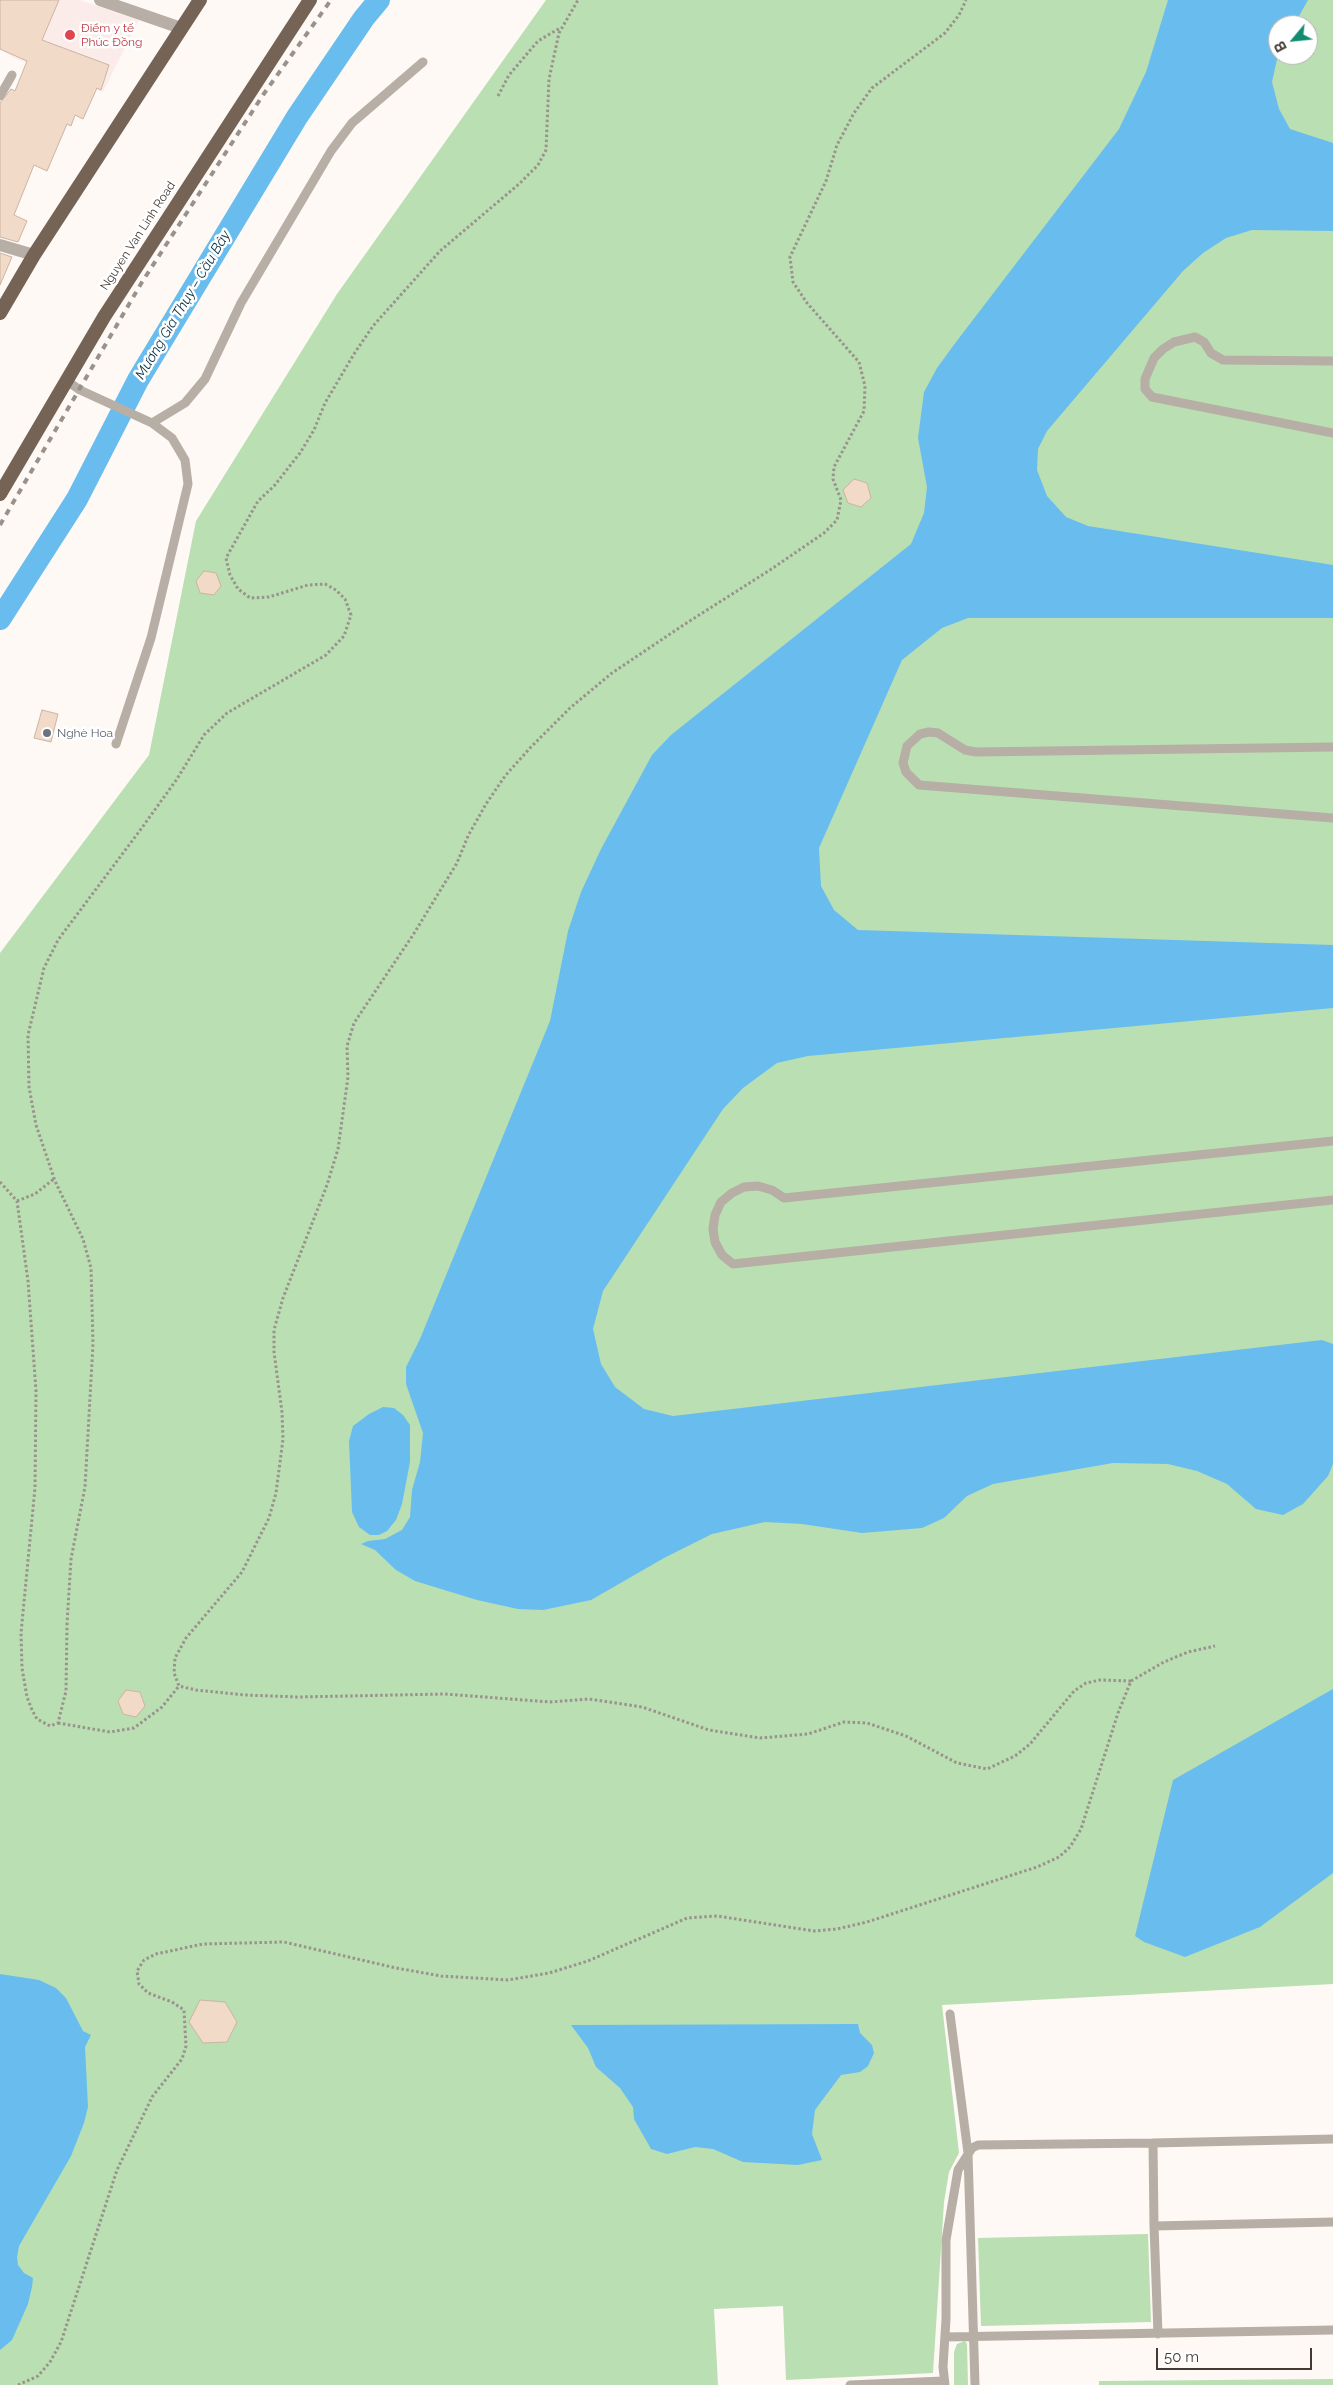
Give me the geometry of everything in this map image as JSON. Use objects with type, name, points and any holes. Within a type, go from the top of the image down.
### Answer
[{"type":"highway","points":[[0,313],[34,255],[200,0]]},
{"type":"highway","name":"Nguyen Van Linh Road","points":[[0,494],[110,309],[310,0]]},
{"type":"street","points":[[100,0],[180,28]]},
{"type":"street","points":[[0,245],[34,255]]},
{"type":"lane","points":[[152,424],[185,403],[205,379],[241,303],[346,130],[378,98],[423,62]]},
{"type":"lane","points":[[0,96],[12,75]]},
{"type":"lane","points":[[1333,361],[1223,360],[1211,353],[1204,342],[1195,337],[1174,342],[1163,348],[1154,358],[1145,379],[1145,389],[1152,397],[1333,433]]},
{"type":"lane","points":[[67,381],[152,424],[172,438],[185,460],[188,484],[151,638],[116,744]]},
{"type":"lane","points":[[1333,747],[976,752],[960,747],[947,736],[929,732],[920,734],[907,746],[903,763],[906,772],[919,785],[1333,818]]},
{"type":"lane","points":[[1333,1141],[784,1198],[772,1190],[758,1186],[744,1187],[732,1193],[721,1202],[715,1215],[713,1229],[715,1242],[722,1255],[733,1264],[1333,1200]]},
{"type":"lane","points":[[950,2014],[968,2153],[975,2385]]},
{"type":"lane","points":[[850,2385],[944,2383],[946,2240],[950,2210],[958,2170],[968,2153],[978,2145],[1333,2139]]},
{"type":"lane","points":[[1153,2143],[1158,2334]]},
{"type":"lane","points":[[1154,2226],[1333,2222]]},
{"type":"lane","points":[[945,2337],[1333,2330]]},
{"type":"path","points":[[58,1723],[62,1715],[66,1691],[67,1624],[71,1559],[85,1487],[93,1344],[91,1268],[83,1239],[55,1178],[36,1125],[29,1087],[28,1035],[44,968],[58,940],[141,829],[204,735],[227,713],[326,655],[344,636],[351,615],[345,599],[336,590],[325,584],[308,585],[269,596],[250,598],[238,589],[230,575],[226,558],[258,501],[274,486],[300,453],[314,430],[325,403],[373,326],[440,251],[519,184],[538,165],[546,150],[549,79],[561,27],[578,0]]},
{"type":"path","points":[[179,1686],[174,1673],[175,1658],[186,1638],[242,1572],[269,1518],[276,1493],[283,1439],[282,1412],[274,1352],[274,1330],[283,1298],[338,1149],[348,1077],[347,1046],[354,1023],[413,935],[457,863],[468,836],[486,804],[505,776],[530,748],[570,708],[612,673],[678,628],[770,570],[824,533],[836,520],[841,500],[833,479],[834,467],[864,411],[866,386],[859,362],[806,303],[793,282],[790,257],[826,181],[837,145],[854,112],[872,88],[945,32],[959,14],[966,0]]},
{"type":"path","points":[[498,96],[509,75],[538,40],[561,27]]},
{"type":"path","points":[[17,1201],[35,1194],[55,1178]]},
{"type":"path","points":[[0,1182],[17,1201],[28,1282],[38,1434],[32,1540],[21,1633],[22,1668],[27,1697],[38,1719],[50,1726],[58,1723],[110,1732],[134,1728],[162,1707],[179,1686]]},
{"type":"path","points":[[179,1686],[196,1690],[268,1696],[445,1694],[550,1702],[589,1698],[642,1707],[710,1730],[760,1738],[808,1734],[844,1722],[867,1723],[906,1736],[957,1764],[987,1769],[1015,1756],[1030,1744],[1074,1691],[1086,1683],[1100,1680],[1131,1681],[1164,1662],[1188,1652],[1215,1646]]},
{"type":"path","points":[[18,2385],[38,2376],[50,2362],[61,2342],[116,2170],[152,2097],[182,2059],[186,2046],[184,2010],[172,2002],[148,1993],[139,1984],[137,1971],[144,1960],[156,1954],[203,1944],[284,1942],[396,1968],[441,1976],[508,1980],[549,1974],[588,1961],[687,1918],[717,1916],[814,1931],[837,1929],[906,1911],[1037,1867],[1059,1857],[1070,1848],[1081,1829],[1118,1713],[1131,1681]]},
{"type":"shaded area","name":"Điểm y tế Phúc Đồng","points":[[21,0],[80,0],[139,20],[103,92],[14,58],[3,51]]},
{"type":"green space","points":[[546,0],[1333,0],[1333,1984],[942,2005],[959,2153],[949,2172],[944,2202],[933,2373],[786,2380],[783,2306],[714,2309],[718,2385],[0,2385],[0,953],[149,755],[196,521],[337,294]]},
{"type":"green space","points":[[1148,2234],[1151,2322],[981,2326],[978,2238]]},
{"type":"green space","points":[[965,2341],[967,2344],[968,2385],[954,2385],[954,2352],[957,2344]]},
{"type":"green space","points":[[1333,2379],[1333,2385],[1099,2385],[1099,2381]]},
{"type":"water","points":[[1168,0],[1308,0],[1300,15],[1268,15],[1268,65],[1276,65],[1272,82],[1279,109],[1290,129],[1333,143],[1333,231],[1252,230],[1226,238],[1203,253],[1183,271],[1047,431],[1038,449],[1037,470],[1047,496],[1066,517],[1088,526],[1333,565],[1333,618],[968,618],[942,628],[902,660],[819,848],[821,886],[834,910],[858,930],[1333,945],[1333,1008],[808,1056],[777,1063],[743,1088],[723,1109],[603,1291],[593,1329],[601,1364],[615,1387],[644,1409],[673,1416],[1322,1340],[1333,1344],[1333,1464],[1328,1476],[1303,1504],[1283,1515],[1256,1509],[1227,1484],[1197,1471],[1168,1464],[1113,1463],[993,1484],[967,1496],[944,1518],[922,1528],[862,1533],[802,1524],[765,1522],[712,1534],[664,1558],[591,1600],[543,1610],[518,1609],[477,1600],[415,1581],[396,1570],[375,1550],[361,1544],[368,1541],[385,1539],[402,1530],[410,1517],[412,1490],[420,1462],[423,1433],[406,1384],[406,1367],[420,1339],[550,1021],[568,931],[581,892],[601,849],[652,755],[671,735],[911,544],[924,513],[927,487],[918,438],[924,392],[937,368],[956,342],[1119,129],[1146,72]]},
{"type":"water","points":[[383,1407],[394,1408],[403,1415],[410,1425],[410,1462],[402,1504],[396,1520],[387,1531],[379,1535],[370,1535],[359,1527],[352,1512],[349,1441],[353,1426],[369,1414]]},
{"type":"water","points":[[1333,1689],[1333,1873],[1260,1927],[1185,1957],[1144,1942],[1135,1936],[1173,1780]]},
{"type":"water","points":[[0,1974],[39,1980],[56,1988],[66,1998],[83,2031],[91,2035],[85,2047],[88,2107],[84,2123],[71,2156],[19,2246],[18,2265],[24,2273],[33,2278],[32,2287],[28,2304],[12,2340],[0,2350]]},
{"type":"water","points":[[858,2024],[860,2033],[872,2045],[874,2053],[868,2066],[860,2072],[841,2075],[815,2110],[812,2134],[822,2160],[798,2165],[743,2162],[713,2149],[695,2147],[667,2154],[651,2149],[634,2119],[633,2107],[620,2088],[596,2067],[588,2048],[571,2025]]},
{"type":"building","points":[[0,0],[59,0],[42,40],[109,65],[101,90],[97,88],[83,119],[75,115],[71,126],[67,124],[47,171],[34,165],[14,215],[27,221],[18,242],[0,237],[0,103],[11,89],[15,91],[27,61],[0,49]]},
{"type":"building","points":[[0,253],[12,257],[0,285]]},
{"type":"building","points":[[854,479],[867,483],[871,498],[861,507],[848,503],[843,490]]},
{"type":"building","points":[[204,571],[216,573],[221,586],[214,595],[200,593],[196,581]]},
{"type":"building","points":[[42,710],[58,714],[51,742],[34,738]]},
{"type":"building","points":[[126,1690],[140,1692],[145,1706],[136,1717],[123,1714],[118,1701]]},
{"type":"building","points":[[200,2000],[225,2002],[237,2022],[227,2042],[203,2043],[189,2022]]},
{"type":"waterway","name":"Mương Gia Thụy – Cầu Bây","points":[[0,619],[77,499],[138,380],[297,117],[364,18],[379,0]]},
{"type":"railway","points":[[0,525],[142,282],[263,95],[331,0]]},
{"type":"place","name":"Điểm y tế Phúc Đồng","points":[[70,35]]},
{"type":"place","name":"Nghè Hoa","points":[[47,733]]}]
